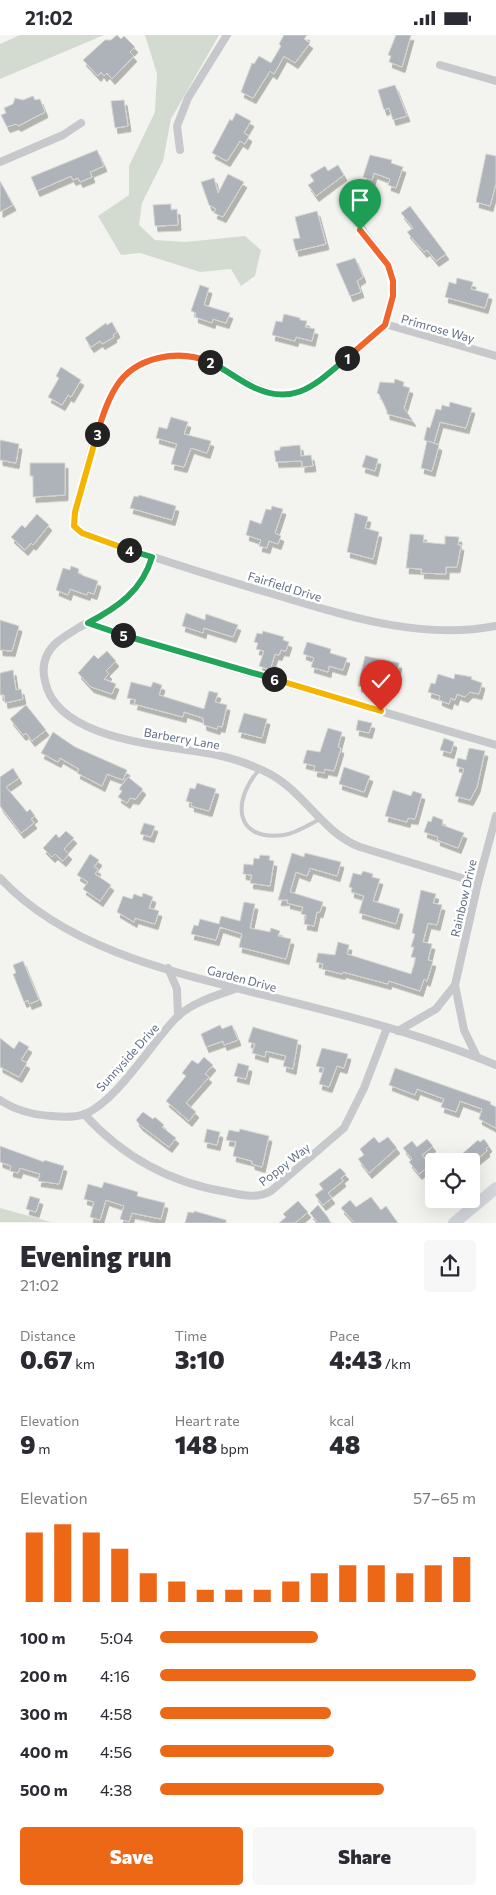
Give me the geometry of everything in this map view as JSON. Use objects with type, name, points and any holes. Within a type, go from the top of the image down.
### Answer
[{"type":"main road","points":[[454,1223],[496,1188]]},
{"type":"street","points":[[180,150],[177,127],[188,98],[227,35]]},
{"type":"street","points":[[440,65],[496,81]]},
{"type":"street","points":[[0,162],[64,135],[81,123]]},
{"type":"street","points":[[356,216],[364,235],[383,257],[391,273],[393,296],[385,325]]},
{"type":"street","name":"Primrose Way","points":[[75,529],[75,512],[109,401],[122,379],[136,367],[161,357],[192,357],[220,366],[260,390],[274,394],[297,394],[315,385],[385,325],[496,356]]},
{"type":"street","name":"Fairfield Drive","points":[[75,529],[152,557],[374,622],[444,631],[496,626]]},
{"type":"street","name":"Barberry Lane","points":[[152,557],[147,574],[130,595],[62,638],[47,656],[44,675],[46,688],[52,699],[63,711],[81,723],[115,736],[215,755],[260,769],[281,781],[297,794],[320,819],[343,839],[352,844],[478,883]]},
{"type":"street","points":[[88,623],[178,652],[496,745]]},
{"type":"street","name":"Rainbow Drive","points":[[477,1057],[464,1030],[455,985],[478,883],[496,816]]},
{"type":"street","name":"Garden Drive","points":[[0,878],[27,904],[75,935],[113,951],[235,989],[398,1031],[496,1065]]},
{"type":"street","points":[[168,968],[177,989],[178,1016]]},
{"type":"street","name":"Rainbow Drive","points":[[398,1031],[436,1009],[455,985]]},
{"type":"street","name":"Sunnyside Drive","points":[[84,1114],[120,1085],[178,1016],[200,1003],[235,989]]},
{"type":"street","name":"Poppy Way","points":[[84,1114],[112,1141],[158,1171],[212,1190],[248,1196],[265,1194],[344,1128],[364,1088],[387,1028]]},
{"type":"street","points":[[0,1100],[40,1115],[61,1117],[84,1114]]},
{"type":"lane","points":[[260,769],[244,789],[242,798],[241,815],[251,829],[269,835],[282,835],[295,832],[320,819]]},
{"type":"shaded area","points":[[20,35],[104,35],[0,79],[0,44]]},
{"type":"shaded area","points":[[145,35],[219,35],[171,119],[163,161],[142,203],[139,225],[155,240],[185,242],[245,236],[261,250],[255,276],[241,286],[231,269],[200,272],[140,253],[121,255],[98,216],[129,195],[129,166],[155,112],[157,74]]},
{"type":"shaded area","points":[[0,1208],[51,1222],[0,1222]]},
{"type":"building","points":[[117,35],[121,39],[124,36],[135,47],[130,52],[134,56],[112,79],[107,73],[104,76],[101,72],[98,76],[83,60],[105,40],[111,40]]},
{"type":"building","points":[[284,35],[307,35],[304,39],[310,43],[295,63],[284,56],[274,74],[270,71],[253,98],[241,92],[252,63],[254,64],[259,56],[271,63],[281,46],[279,44]]},
{"type":"building","points":[[396,35],[411,35],[402,67],[389,62],[391,56],[388,55]]},
{"type":"building","points":[[395,85],[407,116],[393,120],[389,108],[384,110],[378,90]]},
{"type":"building","points":[[33,96],[35,100],[40,99],[45,112],[18,126],[16,124],[7,127],[1,115],[6,113],[4,108],[13,104],[15,98],[23,100]]},
{"type":"building","points":[[124,100],[128,126],[115,128],[111,101]]},
{"type":"building","points":[[236,113],[251,121],[244,133],[249,136],[245,144],[240,141],[227,161],[212,153],[230,119],[232,121]]},
{"type":"building","points":[[97,150],[104,166],[90,172],[92,177],[80,182],[78,178],[73,180],[71,176],[37,191],[31,177]]},
{"type":"building","points":[[486,154],[496,156],[496,183],[490,206],[476,202]]},
{"type":"building","points":[[370,155],[392,160],[391,163],[403,167],[396,188],[388,185],[390,179],[374,173],[372,180],[363,177]]},
{"type":"building","points":[[338,165],[344,175],[316,196],[308,185],[314,181],[310,175],[325,166],[328,171]]},
{"type":"building","points":[[228,174],[244,182],[223,217],[214,213],[216,209],[209,205],[201,182],[214,178],[218,193]]},
{"type":"building","points":[[0,181],[13,205],[0,212]]},
{"type":"building","points":[[171,204],[171,210],[177,209],[178,225],[155,226],[153,205]]},
{"type":"building","points":[[410,206],[446,254],[436,261],[427,250],[424,252],[407,232],[413,228],[401,213]]},
{"type":"building","points":[[317,211],[326,244],[296,251],[293,239],[300,238],[295,217]]},
{"type":"building","points":[[355,258],[363,277],[357,281],[361,292],[350,296],[336,264]]},
{"type":"building","points":[[457,278],[473,282],[471,289],[489,294],[485,308],[445,297],[449,282],[456,284]]},
{"type":"building","points":[[200,285],[209,288],[204,305],[230,313],[226,323],[213,319],[212,323],[195,317],[196,313],[191,311]]},
{"type":"building","points":[[284,314],[307,321],[305,327],[315,329],[312,341],[296,337],[295,341],[272,335],[276,321],[282,322]]},
{"type":"building","points":[[112,322],[117,332],[113,335],[114,337],[102,344],[100,341],[91,347],[85,338],[106,323],[107,325]]},
{"type":"building","points":[[61,367],[81,380],[71,397],[68,395],[62,405],[48,397],[59,378],[56,376]]},
{"type":"building","points":[[395,379],[404,382],[403,386],[410,388],[404,408],[413,421],[387,414],[377,393],[380,382],[394,383]]},
{"type":"building","points":[[450,402],[472,408],[466,428],[440,422],[434,443],[428,441],[439,445],[432,471],[421,468],[427,441],[424,440],[427,427],[430,428],[436,409],[441,410],[442,405],[449,407]]},
{"type":"building","points":[[171,417],[188,422],[184,434],[211,441],[207,453],[191,448],[184,467],[171,464],[177,444],[156,438],[159,427],[167,429]]},
{"type":"building","points":[[0,440],[19,444],[16,463],[0,460]]},
{"type":"building","points":[[300,445],[301,456],[311,455],[313,466],[302,467],[302,461],[276,462],[274,451],[280,450],[280,447]]},
{"type":"building","points":[[366,455],[378,459],[375,471],[362,467]]},
{"type":"building","points":[[30,463],[65,463],[65,495],[33,497],[33,476],[30,476]]},
{"type":"building","points":[[139,495],[176,506],[172,520],[130,508],[134,496],[138,497]]},
{"type":"building","points":[[272,506],[283,509],[275,533],[281,536],[278,544],[269,541],[267,548],[259,546],[261,540],[246,535],[250,520],[261,524],[266,509],[271,510]]},
{"type":"building","points":[[355,513],[368,517],[365,528],[379,532],[373,559],[347,552]]},
{"type":"building","points":[[37,514],[49,525],[33,545],[31,543],[25,550],[11,537],[22,525],[25,528]]},
{"type":"building","points":[[410,534],[424,535],[423,542],[442,544],[445,544],[445,536],[459,537],[458,545],[461,545],[457,567],[446,567],[446,574],[421,573],[422,569],[406,568]]},
{"type":"building","points":[[71,566],[79,569],[78,573],[98,581],[94,594],[88,592],[87,595],[70,589],[68,595],[56,590],[63,568],[70,570]]},
{"type":"building","points":[[186,613],[205,620],[206,614],[238,625],[233,637],[204,628],[203,633],[182,626]]},
{"type":"building","points":[[0,620],[19,626],[12,651],[0,650]]},
{"type":"building","points":[[263,631],[284,637],[283,640],[289,642],[286,651],[281,650],[279,655],[275,654],[270,670],[259,666],[264,651],[256,649],[258,643],[254,642],[257,633],[262,634]]},
{"type":"building","points":[[307,642],[331,649],[330,653],[347,658],[343,670],[329,666],[328,672],[311,667],[314,658],[303,654]]},
{"type":"building","points":[[107,651],[116,661],[106,671],[109,674],[104,679],[116,684],[112,694],[91,687],[78,673],[94,655],[98,659]]},
{"type":"building","points":[[365,656],[399,663],[397,672],[392,671],[392,675],[372,674],[369,688],[358,686]]},
{"type":"building","points":[[13,670],[16,690],[21,689],[23,699],[5,703],[4,695],[0,695],[0,673]]},
{"type":"building","points":[[438,674],[454,679],[455,674],[472,677],[471,679],[482,683],[479,694],[470,692],[465,697],[457,694],[455,700],[451,698],[449,704],[439,700],[440,696],[428,692],[431,683],[435,684]]},
{"type":"building","points":[[131,682],[151,687],[153,682],[162,685],[159,695],[204,709],[209,691],[218,693],[215,702],[227,705],[222,727],[218,726],[217,729],[204,725],[203,718],[184,712],[183,717],[134,704],[136,700],[127,698]]},
{"type":"building","points":[[26,705],[46,730],[32,741],[26,733],[23,735],[10,719]]},
{"type":"building","points":[[244,713],[267,719],[262,738],[238,732]]},
{"type":"building","points":[[358,720],[372,723],[369,733],[356,730]]},
{"type":"building","points":[[328,728],[342,732],[338,747],[341,748],[334,771],[325,769],[324,773],[314,771],[315,766],[303,763],[307,750],[320,752]]},
{"type":"building","points":[[53,732],[75,747],[127,770],[123,780],[107,774],[102,786],[77,773],[79,769],[60,758],[58,762],[41,753]]},
{"type":"building","points":[[444,738],[454,742],[451,753],[440,750]]},
{"type":"building","points":[[469,748],[485,751],[477,787],[470,800],[455,796],[464,769],[456,766],[458,758],[466,760]]},
{"type":"building","points":[[344,767],[370,776],[364,792],[339,784]]},
{"type":"building","points":[[13,768],[19,778],[6,787],[27,812],[30,809],[35,816],[31,819],[34,823],[21,833],[0,806],[0,777]]},
{"type":"building","points":[[128,777],[143,789],[136,799],[130,798],[127,803],[118,797],[122,791],[119,789]]},
{"type":"building","points":[[197,783],[216,789],[209,811],[191,806],[192,803],[186,801],[190,788],[195,789]]},
{"type":"building","points":[[393,790],[411,796],[413,791],[422,794],[415,819],[408,818],[407,822],[385,816]]},
{"type":"building","points":[[433,816],[443,820],[442,825],[464,833],[458,848],[437,840],[438,837],[424,832],[428,821],[431,822]]},
{"type":"building","points":[[144,823],[155,826],[151,837],[140,834]]},
{"type":"building","points":[[66,831],[74,838],[64,849],[69,854],[63,861],[55,854],[52,857],[43,848],[56,834],[59,838]]},
{"type":"building","points":[[292,853],[304,857],[305,853],[341,862],[337,876],[310,868],[307,876],[296,872],[290,892],[323,902],[320,912],[317,912],[314,926],[304,924],[306,915],[301,914],[303,907],[287,903],[288,900],[278,900]]},
{"type":"building","points":[[90,854],[99,860],[94,867],[98,869],[95,874],[111,885],[100,901],[83,889],[88,882],[77,875]]},
{"type":"building","points":[[260,855],[270,856],[269,860],[274,861],[270,886],[250,883],[252,875],[243,874],[244,864],[253,865],[254,858],[259,859]]},
{"type":"building","points":[[363,871],[373,874],[372,877],[380,879],[373,901],[400,909],[396,924],[359,913],[364,896],[351,892],[352,888],[349,887],[353,873],[361,875]]},
{"type":"building","points":[[421,890],[436,894],[433,903],[442,905],[437,925],[428,923],[423,942],[432,944],[428,960],[433,961],[427,981],[424,979],[420,991],[389,981],[388,984],[343,972],[342,974],[322,969],[323,964],[316,962],[318,953],[335,955],[338,942],[349,945],[347,954],[411,974],[416,958],[411,957],[414,947],[411,947],[415,934],[412,933]]},
{"type":"building","points":[[143,893],[153,897],[149,908],[159,911],[155,924],[135,918],[134,922],[117,912],[123,896],[132,899],[134,894],[142,897]]},
{"type":"building","points":[[244,902],[255,904],[250,928],[270,932],[271,928],[280,931],[278,936],[291,939],[286,959],[239,947],[242,934],[220,927],[216,940],[191,934],[194,925],[198,926],[200,919],[219,924],[221,916],[240,921]]},
{"type":"building","points":[[23,961],[39,1000],[29,1004],[28,1000],[24,1002],[13,974],[16,973],[13,965]]},
{"type":"building","points":[[220,1025],[222,1029],[232,1025],[238,1040],[224,1045],[223,1041],[206,1047],[201,1034]]},
{"type":"building","points":[[253,1027],[298,1040],[293,1069],[283,1066],[286,1056],[266,1051],[265,1057],[252,1053],[255,1044],[248,1042]]},
{"type":"building","points":[[0,1038],[14,1049],[19,1041],[29,1047],[21,1060],[27,1063],[19,1077],[0,1067]]},
{"type":"building","points":[[322,1048],[348,1054],[344,1068],[337,1066],[329,1087],[319,1084],[324,1068],[316,1066]]},
{"type":"building","points":[[204,1057],[213,1065],[205,1074],[209,1077],[186,1103],[196,1112],[189,1121],[166,1101],[186,1076],[182,1073],[192,1060],[198,1064]]},
{"type":"building","points":[[238,1063],[249,1066],[246,1079],[234,1076]]},
{"type":"building","points":[[395,1068],[491,1102],[490,1104],[496,1107],[496,1128],[479,1119],[482,1109],[460,1101],[456,1112],[441,1107],[444,1099],[417,1089],[415,1095],[389,1085]]},
{"type":"building","points":[[143,1112],[153,1119],[155,1117],[164,1125],[162,1127],[176,1138],[169,1147],[136,1120]]},
{"type":"building","points":[[207,1129],[220,1132],[217,1145],[204,1142]]},
{"type":"building","points":[[240,1129],[269,1136],[262,1167],[252,1164],[252,1161],[233,1156],[236,1142],[226,1140],[229,1130],[239,1132]]},
{"type":"building","points":[[374,1137],[379,1143],[388,1137],[397,1148],[369,1173],[358,1159],[364,1155],[360,1149]]},
{"type":"building","points":[[427,1139],[433,1146],[422,1155],[425,1159],[425,1169],[419,1174],[409,1162],[412,1159],[403,1148],[412,1141],[417,1147]]},
{"type":"building","points":[[484,1139],[489,1146],[486,1149],[487,1151],[480,1157],[480,1153],[463,1153],[478,1140],[480,1142]]},
{"type":"building","points":[[0,1146],[44,1162],[44,1160],[64,1166],[59,1184],[38,1181],[40,1174],[20,1168],[18,1173],[10,1171],[11,1166],[0,1162]]},
{"type":"building","points":[[340,1168],[346,1174],[341,1178],[343,1181],[328,1193],[332,1198],[323,1205],[315,1195],[323,1189],[319,1184]]},
{"type":"building","points":[[104,1182],[138,1192],[137,1196],[165,1203],[161,1219],[132,1213],[129,1222],[120,1219],[124,1206],[106,1200],[100,1220],[90,1217],[94,1202],[84,1199],[88,1184],[102,1188]]},
{"type":"building","points":[[30,1196],[40,1199],[36,1212],[26,1209]]},
{"type":"building","points":[[371,1197],[381,1210],[386,1206],[398,1223],[355,1223],[341,1208],[350,1200],[356,1207]]},
{"type":"building","points":[[298,1201],[308,1212],[295,1223],[279,1223],[286,1217],[283,1214]]},
{"type":"building","points":[[318,1205],[331,1223],[318,1223],[310,1213]]},
{"type":"building","points":[[194,1211],[226,1220],[226,1223],[185,1223],[188,1212],[194,1213]]},
{"type":"route","points":[[360,230],[383,257],[391,273],[394,289],[385,325],[315,385],[297,394],[274,394],[260,390],[250,386],[220,366],[192,357],[161,357],[136,367],[122,379],[109,401],[75,512],[74,526],[77,531],[82,533],[152,557],[147,574],[130,595],[115,607],[88,623],[178,652],[381,711]]}]
